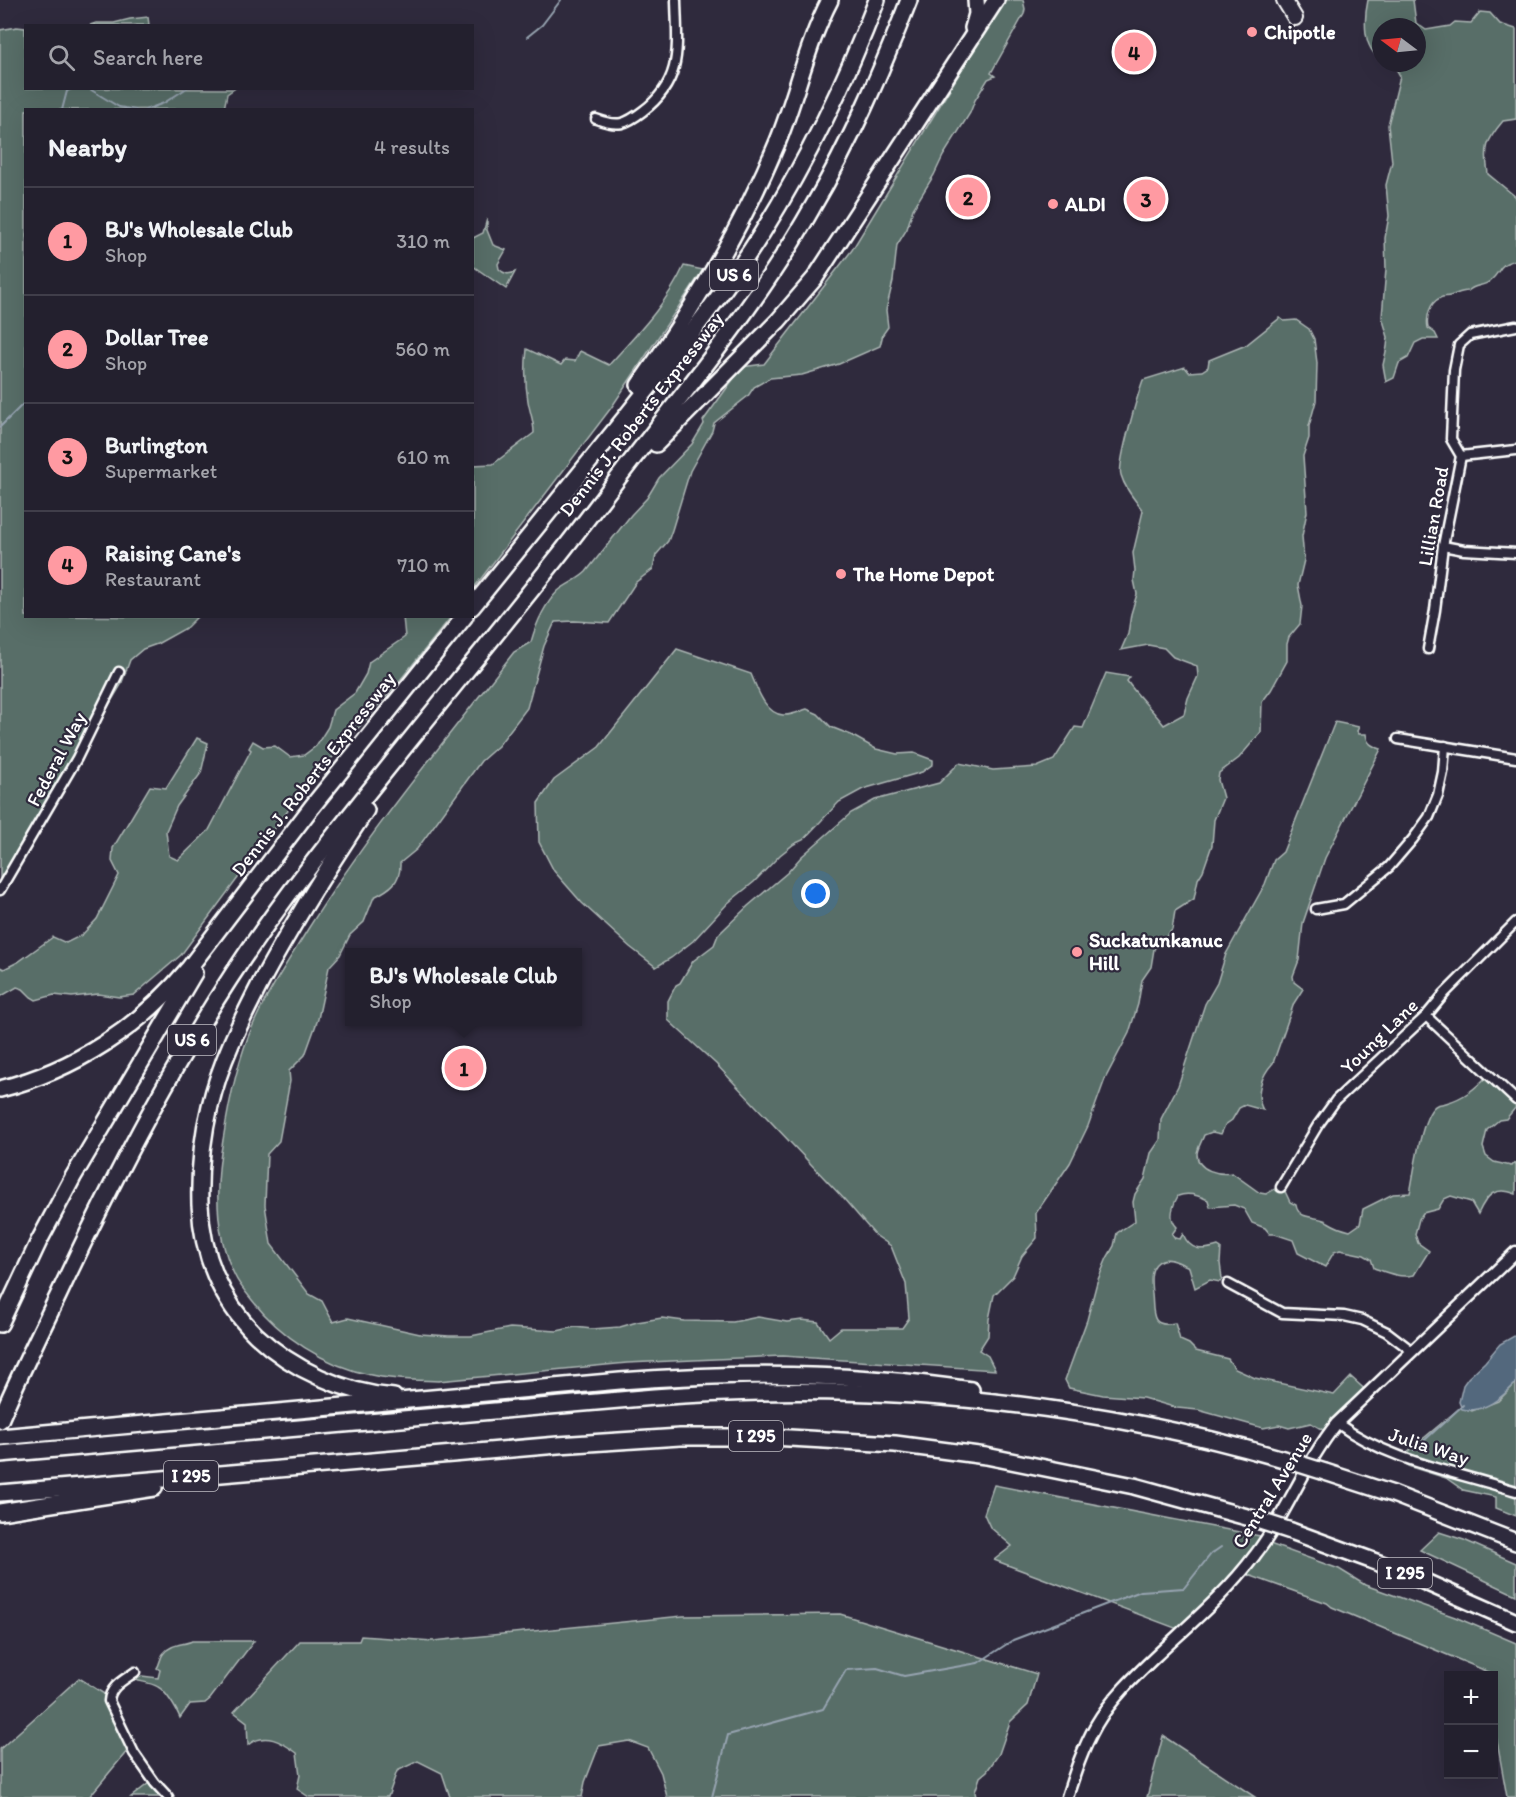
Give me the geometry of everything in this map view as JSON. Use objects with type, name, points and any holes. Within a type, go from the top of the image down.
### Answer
[{"type":"highway","points":[[544,517],[664,350],[722,257],[747,211],[779,138],[813,38],[819,13],[816,0]]},
{"type":"highway","points":[[813,38],[830,0]]},
{"type":"highway","points":[[961,52],[974,24],[976,0]]},
{"type":"highway","points":[[602,500],[803,293],[826,262],[996,0]]},
{"type":"highway","name":"Dennis J. Roberts Expressway","points":[[474,604],[697,327],[762,233],[794,180],[822,126],[877,1]]},
{"type":"highway","name":"Dennis J. Roberts Expressway","points":[[416,732],[602,500],[744,314],[796,236],[828,182],[856,126],[908,2]]},
{"type":"highway","name":"Dennis J. Roberts Expressway","points":[[217,930],[463,618]]},
{"type":"highway","points":[[416,732],[299,914],[254,995],[235,1036],[218,1080],[207,1121],[201,1167],[201,1212],[208,1256],[218,1283],[241,1318],[273,1349],[311,1372],[361,1392],[397,1397],[457,1396]]},
{"type":"highway","name":"US 6","points":[[0,1420],[112,1183],[194,1037],[273,916],[416,732]]},
{"type":"highway","points":[[0,1324],[65,1191],[187,986],[217,930]]},
{"type":"highway","name":"US 6","points":[[0,1089],[40,1077],[69,1064],[115,1037],[168,992],[217,930]]},
{"type":"highway","points":[[0,1437],[704,1376],[809,1375],[935,1384],[1058,1403],[1118,1420]]},
{"type":"highway","name":"I 295","points":[[7,1453],[633,1398],[747,1391],[872,1393],[964,1398],[1118,1420],[1213,1440],[1325,1472],[1422,1505],[1516,1542]]},
{"type":"highway","name":"I 295","points":[[0,1493],[649,1438],[731,1436],[813,1438],[926,1447],[1026,1463],[1163,1493],[1254,1519],[1389,1566],[1516,1622]]},
{"type":"highway","points":[[0,1512],[252,1471]]},
{"type":"main road","points":[[1284,0],[1295,18]]},
{"type":"street","points":[[596,119],[621,125],[658,99],[669,85],[676,60],[676,0]]},
{"type":"street","name":"Lillian Road","points":[[1428,649],[1436,607],[1443,546],[1461,456],[1451,439],[1454,370],[1459,345],[1470,335],[1516,326]]},
{"type":"street","points":[[1461,456],[1516,450]]},
{"type":"street","points":[[1443,546],[1464,550],[1516,553]]},
{"type":"street","name":"Federal Way","points":[[0,890],[77,758],[119,672]]},
{"type":"street","points":[[1398,739],[1516,759]]},
{"type":"street","points":[[1316,909],[1344,904],[1389,867],[1413,839],[1429,817],[1438,795],[1445,747]]},
{"type":"street","name":"Young Lane","points":[[1281,1187],[1318,1125],[1336,1100],[1426,1016],[1445,993],[1516,922]]},
{"type":"street","points":[[1426,1016],[1516,1100]]},
{"type":"street","name":"Central Avenue","points":[[1067,1797],[1082,1753],[1106,1710],[1136,1676],[1209,1605],[1251,1560],[1273,1529],[1315,1454],[1337,1423],[1516,1252]]},
{"type":"street","points":[[1228,1284],[1282,1313],[1344,1316],[1362,1320],[1387,1332],[1412,1351]]},
{"type":"street","name":"Julia Way","points":[[1337,1423],[1368,1444],[1453,1473],[1516,1491]]},
{"type":"street","points":[[135,1672],[114,1688],[110,1693],[109,1701],[134,1753],[155,1784],[168,1797]]},
{"type":"green space","points":[[999,0],[1023,0],[1024,14],[991,73],[995,76],[988,79],[975,100],[970,113],[913,209],[907,229],[897,245],[893,281],[886,310],[888,327],[883,334],[880,346],[839,364],[802,375],[770,378],[754,387],[748,396],[714,423],[690,471],[668,541],[656,555],[653,569],[636,582],[609,623],[555,622],[544,646],[527,708],[498,746],[481,761],[417,849],[400,863],[399,875],[393,884],[374,897],[364,922],[350,935],[340,955],[329,967],[318,1019],[305,1055],[289,1071],[290,1081],[279,1141],[267,1154],[265,1205],[271,1244],[309,1294],[322,1301],[333,1322],[348,1318],[420,1334],[449,1336],[471,1336],[510,1328],[557,1331],[575,1327],[592,1329],[620,1327],[662,1318],[733,1322],[758,1317],[787,1322],[802,1320],[818,1322],[829,1338],[841,1328],[902,1328],[909,1318],[906,1284],[891,1246],[875,1235],[844,1199],[716,1064],[668,1020],[668,1001],[693,961],[714,945],[718,935],[851,813],[875,800],[939,783],[959,763],[993,770],[1037,767],[1054,760],[1075,727],[1083,728],[1106,673],[1130,677],[1127,681],[1164,725],[1184,714],[1198,676],[1197,666],[1173,657],[1164,648],[1148,645],[1121,650],[1128,634],[1137,594],[1133,553],[1143,511],[1128,490],[1121,475],[1122,458],[1133,414],[1143,380],[1185,367],[1189,372],[1202,371],[1208,367],[1209,360],[1246,345],[1280,318],[1284,321],[1296,320],[1309,329],[1314,339],[1317,363],[1316,401],[1303,456],[1307,512],[1302,536],[1304,560],[1298,585],[1302,606],[1300,624],[1289,637],[1287,661],[1262,702],[1261,732],[1239,758],[1219,773],[1218,780],[1223,798],[1214,820],[1212,845],[1198,879],[1194,899],[1175,911],[1172,930],[1154,949],[1151,967],[1142,980],[1138,1004],[1129,1033],[1105,1079],[1088,1126],[1070,1163],[1036,1213],[1037,1238],[1022,1256],[1013,1276],[994,1295],[988,1336],[979,1350],[988,1356],[995,1370],[782,1356],[627,1363],[438,1381],[396,1379],[354,1371],[337,1365],[305,1348],[263,1313],[237,1279],[223,1243],[218,1209],[220,1157],[234,1081],[247,1039],[259,1012],[331,893],[407,788],[514,652],[531,642],[541,615],[553,596],[586,572],[647,498],[659,478],[692,444],[704,424],[703,421],[742,367],[764,364],[852,250],[981,38]]},
{"type":"green space","points":[[1368,0],[1413,0],[1415,18],[1372,18],[1372,50],[1367,41]]},
{"type":"green space","points":[[1480,12],[1490,13],[1500,24],[1516,29],[1516,119],[1503,121],[1497,128],[1488,145],[1486,158],[1488,174],[1516,197],[1516,260],[1502,266],[1487,283],[1436,300],[1429,311],[1427,324],[1438,339],[1423,339],[1415,343],[1408,358],[1399,363],[1394,378],[1386,382],[1383,365],[1388,337],[1382,317],[1386,269],[1385,238],[1389,216],[1386,185],[1392,162],[1388,125],[1400,76],[1398,72],[1426,72],[1426,30],[1450,26],[1455,22],[1471,23]]},
{"type":"green space","points":[[148,17],[149,24],[93,24],[114,23]]},
{"type":"green space","points":[[24,28],[24,90],[233,90],[227,94],[224,108],[24,108],[24,618],[196,618],[186,628],[143,649],[130,660],[121,685],[0,888],[0,30]]},
{"type":"green space","points":[[487,219],[487,230],[493,245],[506,250],[498,264],[499,269],[506,274],[515,272],[506,289],[474,267],[474,238],[483,233]]},
{"type":"green space","points":[[684,266],[703,270],[611,408],[474,588],[474,465],[493,464],[534,433],[526,388],[527,349],[561,365],[565,360],[575,361],[580,351],[609,365],[660,306]]},
{"type":"green space","points":[[403,618],[450,618],[397,684],[301,793],[181,955],[134,995],[119,997],[98,994],[72,997],[54,995],[36,1000],[17,987],[0,997],[0,967],[4,969],[18,962],[53,937],[66,943],[82,935],[97,919],[119,875],[112,861],[113,848],[150,786],[166,788],[197,738],[208,743],[201,773],[177,806],[166,831],[169,856],[178,860],[209,830],[251,750],[249,748],[253,741],[263,747],[275,746],[290,757],[304,755],[316,746],[328,727],[333,710],[355,693],[366,674],[369,662],[405,637]]},
{"type":"green space","points":[[677,649],[751,674],[762,699],[777,714],[789,715],[807,709],[818,714],[831,727],[876,749],[897,754],[914,753],[933,760],[933,764],[922,772],[863,789],[839,802],[803,840],[780,855],[754,882],[728,903],[693,941],[656,967],[630,947],[582,903],[554,871],[539,842],[538,803],[554,780],[599,747]]},
{"type":"green space","points":[[1335,722],[1359,727],[1357,731],[1359,734],[1366,734],[1370,744],[1381,749],[1325,858],[1303,923],[1299,960],[1293,976],[1294,982],[1303,989],[1294,1003],[1273,1063],[1260,1085],[1259,1098],[1263,1110],[1245,1105],[1239,1108],[1232,1120],[1225,1125],[1221,1134],[1212,1132],[1204,1135],[1197,1152],[1198,1160],[1210,1171],[1232,1173],[1260,1193],[1266,1194],[1282,1185],[1290,1202],[1296,1205],[1304,1216],[1324,1220],[1350,1231],[1360,1224],[1363,1209],[1393,1194],[1410,1193],[1422,1131],[1431,1110],[1437,1105],[1464,1095],[1488,1075],[1516,1101],[1516,1107],[1506,1119],[1499,1120],[1487,1130],[1483,1147],[1486,1156],[1494,1162],[1511,1166],[1516,1163],[1516,1194],[1502,1191],[1492,1194],[1478,1214],[1471,1202],[1451,1196],[1444,1199],[1438,1209],[1423,1213],[1415,1234],[1418,1243],[1429,1251],[1414,1275],[1403,1276],[1374,1268],[1371,1259],[1364,1255],[1340,1250],[1334,1252],[1325,1267],[1298,1253],[1293,1240],[1270,1234],[1265,1228],[1252,1223],[1244,1209],[1234,1205],[1210,1207],[1208,1200],[1200,1197],[1189,1194],[1178,1196],[1172,1216],[1177,1227],[1172,1234],[1175,1238],[1180,1239],[1183,1234],[1193,1247],[1207,1249],[1218,1246],[1221,1248],[1222,1279],[1220,1282],[1210,1280],[1195,1288],[1189,1267],[1169,1259],[1158,1262],[1152,1270],[1151,1280],[1154,1317],[1161,1323],[1175,1323],[1180,1340],[1189,1344],[1196,1351],[1228,1359],[1235,1369],[1255,1378],[1334,1395],[1351,1377],[1370,1394],[1328,1433],[1311,1423],[1289,1428],[1279,1425],[1263,1428],[1143,1398],[1103,1395],[1069,1388],[1065,1380],[1087,1320],[1097,1282],[1114,1246],[1117,1233],[1135,1221],[1133,1202],[1135,1194],[1145,1179],[1151,1153],[1160,1140],[1161,1119],[1178,1086],[1205,1004],[1217,983],[1226,954],[1265,884],[1274,860],[1283,852]]},
{"type":"green space","points":[[1516,1383],[1516,1516],[1496,1508],[1496,1497],[1463,1490],[1446,1478],[1408,1466],[1401,1457],[1461,1407],[1472,1411],[1498,1401]]},
{"type":"green space","points":[[994,1485],[1260,1536],[1266,1539],[1267,1543],[1339,1569],[1365,1585],[1455,1617],[1516,1643],[1516,1797],[1507,1797],[1498,1747],[1498,1671],[1486,1671],[1327,1603],[1243,1573],[1183,1631],[994,1560],[1012,1546],[990,1527],[984,1514]]},
{"type":"green space","points":[[1439,1532],[1464,1540],[1516,1563],[1516,1595],[1420,1550]]},
{"type":"green space","points":[[840,1614],[1037,1674],[1028,1705],[1010,1722],[999,1754],[980,1777],[975,1792],[976,1797],[667,1797],[661,1773],[648,1748],[629,1741],[599,1746],[585,1782],[582,1797],[450,1797],[442,1773],[418,1761],[397,1771],[388,1797],[309,1797],[297,1789],[300,1775],[297,1753],[267,1738],[248,1745],[247,1722],[234,1712],[300,1641],[359,1641],[361,1636],[433,1641],[683,1616]]},
{"type":"green space","points":[[192,1641],[254,1641],[210,1699],[205,1703],[190,1704],[180,1718],[161,1689],[153,1684],[135,1680],[142,1676],[158,1678],[160,1670],[157,1668],[166,1651]]},
{"type":"green space","points":[[79,1678],[109,1697],[128,1750],[89,1797],[0,1797],[0,1749]]},
{"type":"green space","points":[[1163,1736],[1255,1797],[1147,1797]]},
{"type":"green space","points":[[153,1780],[169,1797],[131,1797]]},
{"type":"water","points":[[1516,1335],[1516,1383],[1499,1399],[1485,1407],[1462,1409],[1459,1402],[1463,1385],[1468,1378],[1500,1344]]},
{"type":"waterway","points":[[527,37],[542,25],[561,0]]},
{"type":"waterway","points":[[63,108],[67,91],[69,90]]},
{"type":"waterway","points":[[91,90],[119,107],[125,108]]},
{"type":"waterway","points":[[150,108],[164,103],[184,90]]},
{"type":"waterway","points":[[0,427],[24,403]]},
{"type":"waterway","points":[[1414,1450],[1463,1405]]},
{"type":"waterway","points":[[712,1797],[728,1735],[823,1709],[846,1670],[877,1668],[904,1676],[978,1663],[1013,1640],[1141,1591],[1184,1588],[1211,1554],[1221,1547]]},
{"type":"place","name":"Chipotle","points":[[1252,32]]},
{"type":"place","name":"Raising Cane's","points":[[1134,52]]},
{"type":"place","name":"Dollar Tree","points":[[968,197]]},
{"type":"place","name":"Burlington","points":[[1146,199]]},
{"type":"place","name":"ALDI","points":[[1053,204]]},
{"type":"place","name":"The Home Depot","points":[[841,574]]},
{"type":"place","name":"Suckatunkanuc Hill","points":[[1077,952]]},
{"type":"place","name":"BJ's Wholesale Club","points":[[464,1068]]}]
